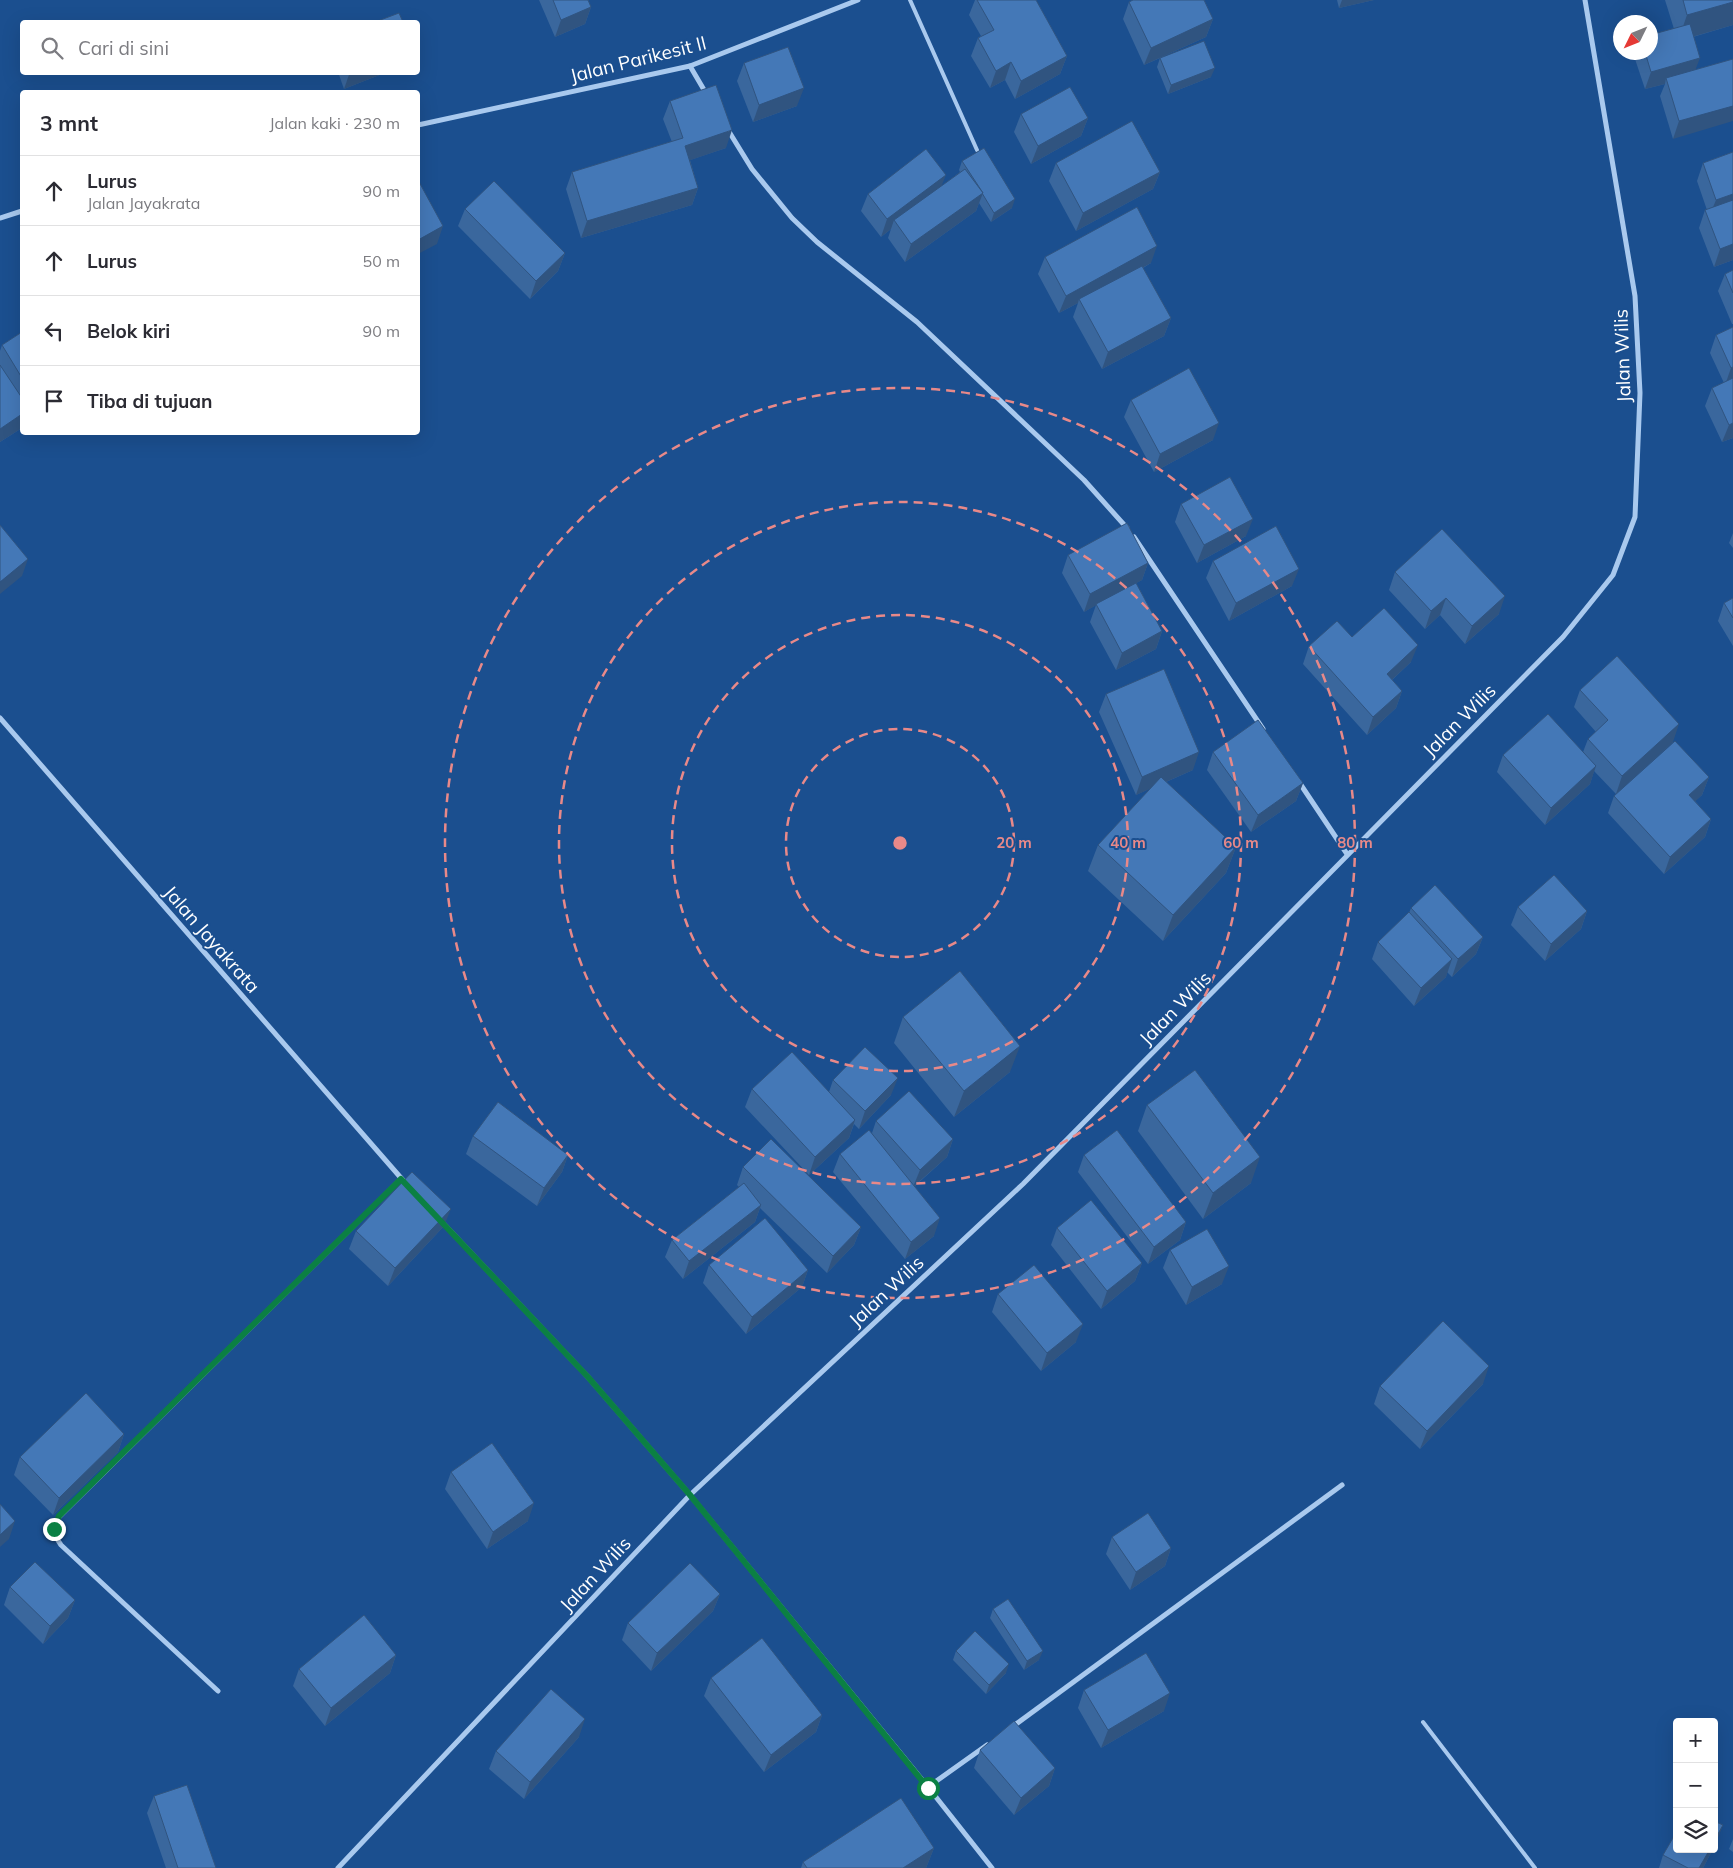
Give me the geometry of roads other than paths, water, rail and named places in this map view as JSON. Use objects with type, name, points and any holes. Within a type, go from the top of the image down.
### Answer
[{"type":"street","name":"Jalan Parikesit II","points":[[420,125],[690,66],[858,0]]},
{"type":"street","name":"Jalan Wilis","points":[[338,1868],[690,1495],[1023,1184],[1563,637],[1613,574],[1635,517],[1640,393],[1635,296],[1585,0]]},
{"type":"street","points":[[690,66],[711,100]]},
{"type":"street","points":[[726,126],[752,169],[792,218],[817,242],[917,322],[1084,480],[1133,537],[1270,738]]},
{"type":"street","points":[[0,218],[20,212]]},
{"type":"street","name":"Jalan Jayakrata","points":[[0,718],[415,1193]]},
{"type":"street","points":[[1297,779],[1347,854]]},
{"type":"street","points":[[218,1691],[62,1545],[56,1537],[55,1523],[59,1516],[401,1179]]},
{"type":"street","points":[[435,1214],[588,1377],[690,1495],[992,1868]]},
{"type":"street","points":[[1008,1729],[1342,1485]]},
{"type":"street","points":[[928,1788],[992,1741]]},
{"type":"lane","points":[[910,0],[977,150]]},
{"type":"lane","points":[[1423,1722],[1535,1868]]}]
